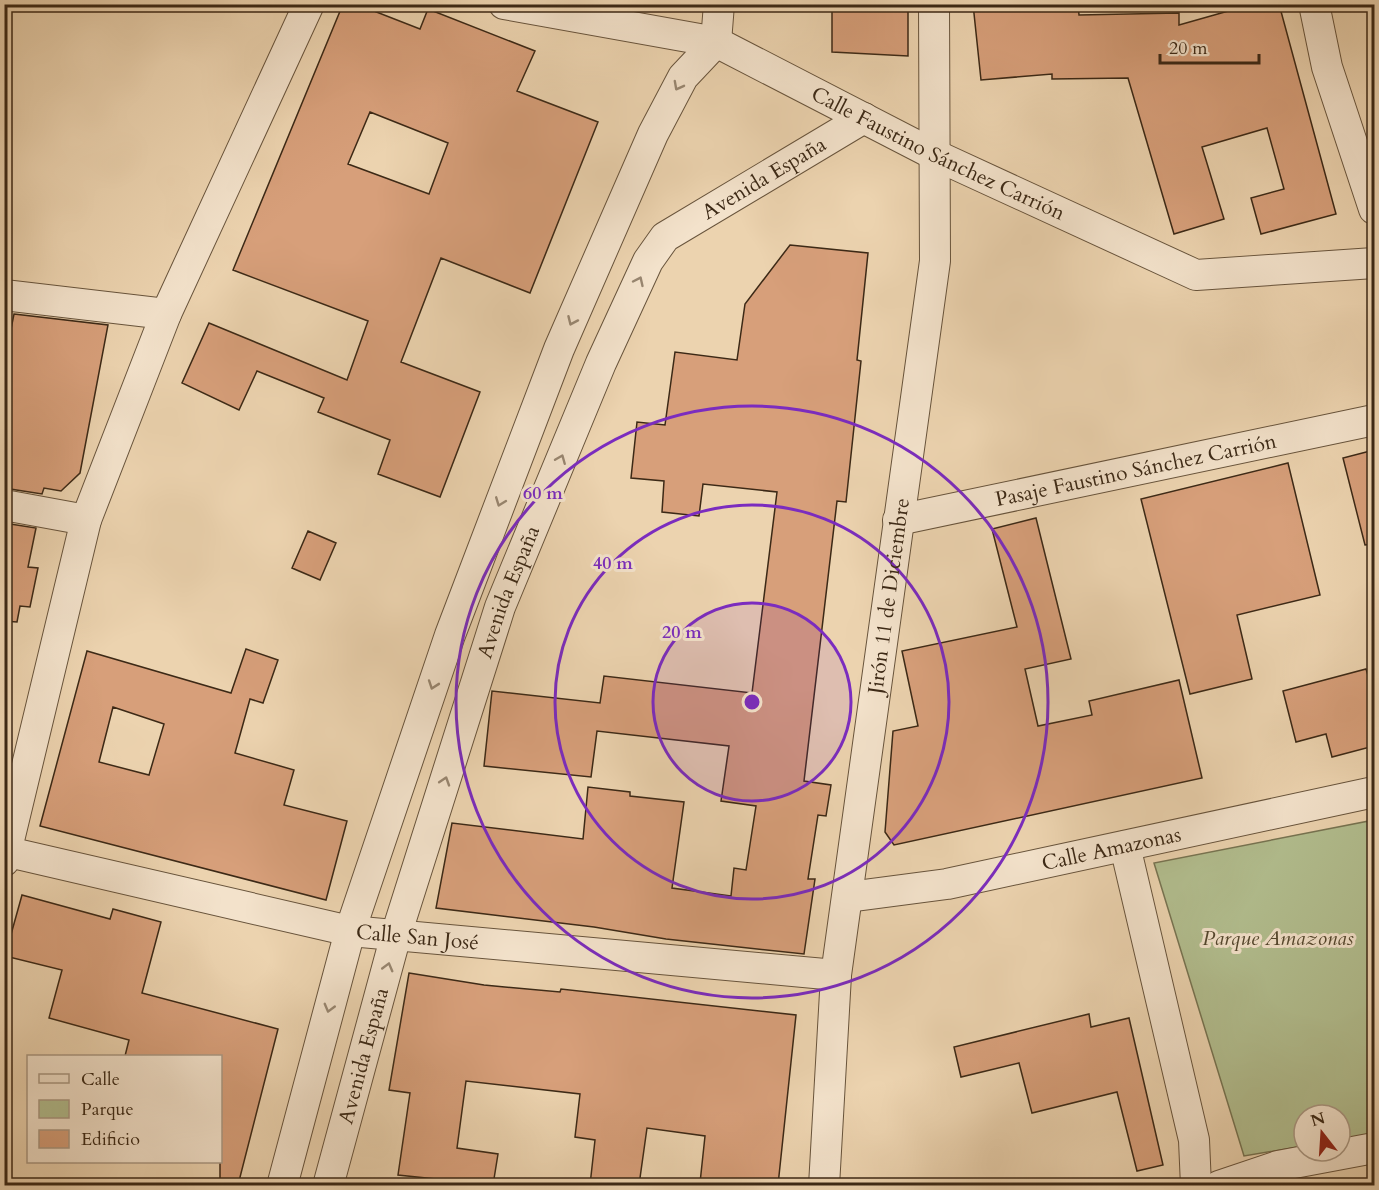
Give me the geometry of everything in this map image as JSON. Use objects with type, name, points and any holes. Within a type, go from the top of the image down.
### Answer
[{"type":"street","points":[[5,855],[86,520],[166,314],[309,4]]},
{"type":"street","name":"Calle Faustino Sánchez Carrión","points":[[504,4],[716,42],[935,155],[1196,275],[1374,263]]},
{"type":"street","points":[[716,42],[719,4]]},
{"type":"street","name":"Jirón 11 de Diciembre","points":[[824,1185],[836,975],[935,261],[934,4]]},
{"type":"street","points":[[1314,4],[1328,68],[1374,209]]},
{"type":"street","name":"Avenida España","points":[[282,1185],[350,931],[475,568],[559,349],[653,134],[683,77],[716,42]]},
{"type":"street","name":"Avenida España","points":[[328,1185],[396,935],[500,607],[601,363],[648,261],[665,237],[864,118]]},
{"type":"street","points":[[4,295],[166,314]]},
{"type":"street","name":"Pasaje Faustino Sánchez Carrión","points":[[898,520],[1374,420]]},
{"type":"street","points":[[4,505],[86,520]]},
{"type":"street","points":[[475,568],[511,580]]},
{"type":"street","name":"Calle Amazonas","points":[[848,897],[947,884],[1374,792]]},
{"type":"street","points":[[1125,846],[1194,1140],[1196,1185]]},
{"type":"street","name":"Calle San José","points":[[5,855],[350,931],[836,975]]},
{"type":"street","points":[[1219,1185],[1278,1166],[1374,1148]]},
{"type":"green space","name":"Parque Amazonas","points":[[1374,820],[1374,1134],[1352,1138],[1352,1103],[1292,1103],[1292,1148],[1244,1156],[1154,863]]},
{"type":"building","points":[[343,4],[356,4],[420,29],[428,9],[535,51],[517,91],[598,122],[530,293],[441,258],[401,362],[480,392],[440,497],[378,474],[390,440],[318,412],[324,398],[257,371],[239,410],[182,383],[209,323],[347,380],[368,321],[233,270]],"holes":[[[370,112],[448,143],[429,194],[348,164]]]},
{"type":"building","points":[[832,4],[908,4],[908,56],[832,52]]},
{"type":"building","points":[[973,4],[1078,4],[1079,15],[1179,13],[1179,25],[1253,4],[1279,4],[1336,214],[1261,234],[1251,198],[1284,189],[1267,128],[1202,147],[1224,219],[1174,234],[1128,78],[1052,79],[1052,74],[981,80]]},
{"type":"building","points":[[790,245],[868,253],[857,360],[861,361],[846,502],[837,501],[804,781],[831,785],[826,816],[818,815],[808,879],[815,879],[804,954],[666,939],[594,927],[436,908],[452,823],[583,839],[588,787],[630,792],[630,796],[684,802],[672,888],[731,896],[734,868],[746,870],[756,806],[721,801],[729,746],[597,731],[591,777],[484,766],[492,691],[600,703],[604,676],[752,693],[777,492],[703,484],[699,516],[662,512],[664,481],[631,478],[637,422],[665,425],[675,352],[737,360],[745,304]]},
{"type":"building","points":[[14,314],[108,325],[80,473],[61,491],[44,488],[42,494],[4,488],[4,437],[10,403],[4,402],[4,364]]},
{"type":"building","points":[[1374,450],[1374,544],[1365,545],[1343,458]]},
{"type":"building","points":[[1288,463],[1320,595],[1237,615],[1252,679],[1190,694],[1141,499]]},
{"type":"building","points":[[1036,518],[1071,659],[1025,669],[1038,726],[1092,715],[1089,701],[1179,680],[1202,778],[894,845],[885,832],[893,731],[918,726],[902,651],[1017,627],[992,529]]},
{"type":"building","points":[[4,523],[36,528],[28,567],[38,568],[30,607],[20,606],[17,622],[4,621]]},
{"type":"building","points":[[308,531],[336,543],[320,580],[292,568]]},
{"type":"building","points":[[246,649],[278,660],[263,703],[250,699],[235,753],[294,770],[284,805],[347,821],[326,900],[40,826],[87,651],[231,693]],"holes":[[[113,707],[164,724],[149,775],[99,762]]]},
{"type":"building","points":[[1366,669],[1370,682],[1374,681],[1374,746],[1332,757],[1326,734],[1296,742],[1283,691]]},
{"type":"building","points":[[22,895],[110,919],[113,909],[161,922],[142,993],[278,1029],[238,1185],[220,1185],[222,1055],[125,1055],[129,1040],[49,1018],[62,970],[5,956]]},
{"type":"building","points":[[409,973],[484,985],[560,992],[561,989],[796,1015],[778,1185],[700,1183],[705,1136],[647,1128],[639,1185],[590,1185],[595,1140],[575,1137],[580,1094],[466,1081],[457,1148],[498,1154],[493,1185],[398,1175],[410,1093],[389,1090]]},
{"type":"building","points":[[1089,1014],[1091,1027],[1129,1018],[1163,1165],[1137,1171],[1117,1092],[1032,1113],[1019,1063],[961,1077],[954,1047]]}]
